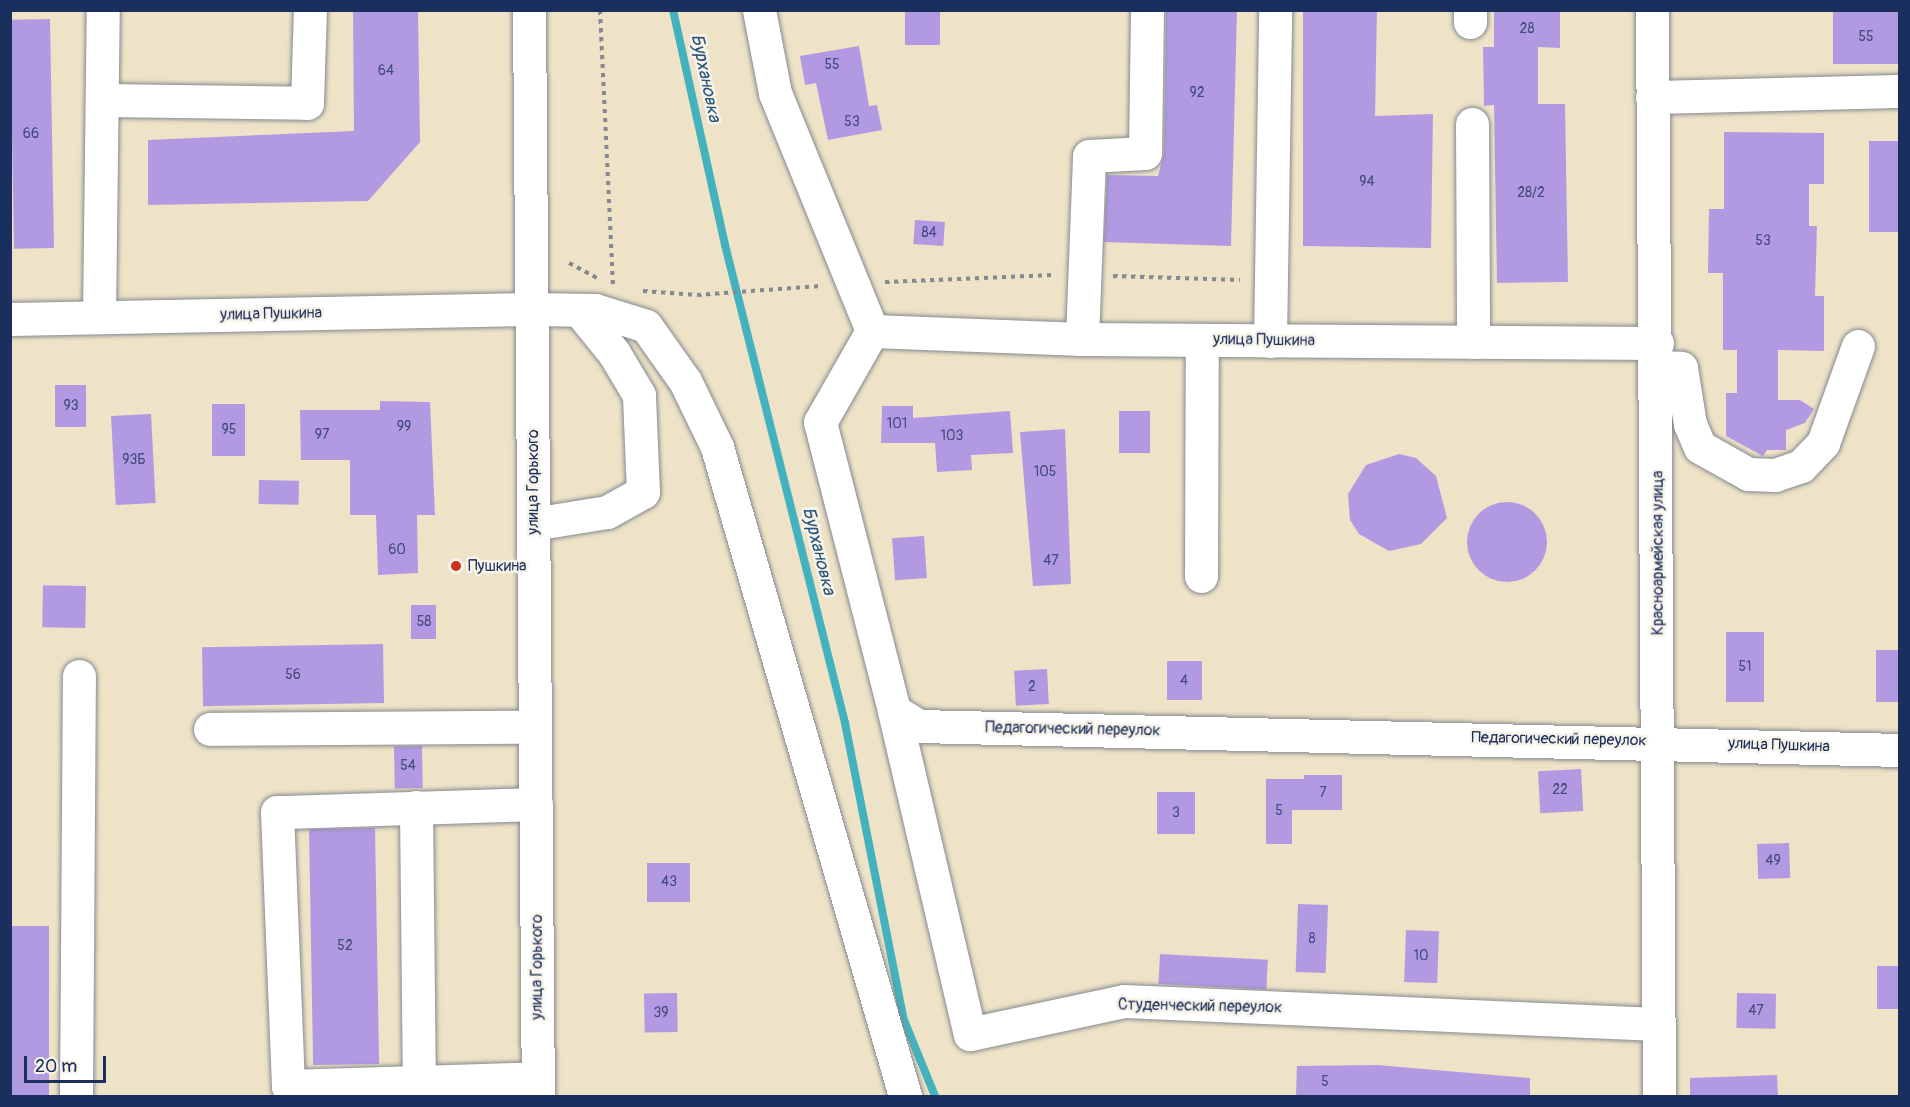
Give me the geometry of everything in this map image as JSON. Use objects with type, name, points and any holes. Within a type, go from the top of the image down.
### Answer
[{"type":"street","points":[[99,317],[103,10]]},
{"type":"street","points":[[103,100],[308,103],[310,10]]},
{"type":"street","name":"улица Горького","points":[[529,10],[538,1087]]},
{"type":"street","points":[[759,10],[775,93],[872,331],[820,422],[894,711]]},
{"type":"street","points":[[1082,339],[1089,156],[1145,153],[1147,10]]},
{"type":"street","points":[[1270,341],[1275,10]]},
{"type":"street","name":"Красноармейская улица","points":[[1652,10],[1657,355],[1659,1096]]},
{"type":"street","points":[[1652,97],[1899,91]]},
{"type":"street","points":[[1472,124],[1473,342]]},
{"type":"street","name":"улица Пушкина","points":[[10,319],[531,309],[579,310],[646,326],[685,381],[717,447],[905,1096]]},
{"type":"street","points":[[533,524],[608,512],[644,492],[639,395],[614,352],[579,310]]},
{"type":"street","name":"улица Пушкина","points":[[872,331],[1082,339],[1473,342],[1657,355],[1682,368],[1690,423],[1700,447],[1748,474],[1775,475],[1801,466],[1824,443],[1858,346]]},
{"type":"street","points":[[1201,576],[1202,339]]},
{"type":"street","points":[[76,1096],[79,676]]},
{"type":"street","name":"Педагогический переулок","points":[[894,711],[919,726],[1658,740]]},
{"type":"street","name":"Студенческий переулок","points":[[894,711],[970,1034],[1124,1001],[1658,1024]]},
{"type":"street","points":[[210,729],[535,727]]},
{"type":"street","name":"улица Пушкина","points":[[1658,740],[1899,750]]},
{"type":"street","points":[[536,804],[276,812],[288,1086],[419,1082],[538,1087]]},
{"type":"street","points":[[416,807],[419,1082]]},
{"type":"path","points":[[569,263],[615,288],[600,10]]},
{"type":"path","points":[[640,291],[718,294],[853,284],[1084,275],[1271,281]]},
{"type":"building","points":[[353,10],[418,10],[420,142],[368,201],[148,205],[148,140],[354,131]]},
{"type":"building","points":[[905,10],[940,10],[940,45],[905,45]]},
{"type":"building","points":[[1166,10],[1237,10],[1231,246],[1104,242],[1107,175],[1158,176],[1164,153]]},
{"type":"building","points":[[1303,10],[1377,10],[1375,116],[1433,114],[1431,248],[1303,246]]},
{"type":"building","points":[[1494,10],[1560,10],[1560,48],[1538,47],[1538,104],[1565,104],[1568,282],[1497,283],[1494,105],[1484,106],[1483,47],[1494,47]]},
{"type":"building","points":[[1833,10],[1899,10],[1899,64],[1833,64]]},
{"type":"building","points":[[50,19],[54,248],[14,249],[10,20]]},
{"type":"building","points":[[859,46],[869,106],[877,105],[882,130],[828,140],[816,83],[805,85],[800,56]]},
{"type":"building","points":[[1724,132],[1824,133],[1824,184],[1809,184],[1809,226],[1817,226],[1815,296],[1824,296],[1824,351],[1778,350],[1778,400],[1800,400],[1814,409],[1805,423],[1786,430],[1786,450],[1767,450],[1763,456],[1726,436],[1726,393],[1737,393],[1737,350],[1723,350],[1723,273],[1708,273],[1709,209],[1724,209]]},
{"type":"building","points":[[1869,141],[1899,141],[1899,232],[1869,232]]},
{"type":"building","points":[[915,220],[945,222],[943,246],[913,244]]},
{"type":"building","points":[[55,385],[86,385],[86,427],[55,427]]},
{"type":"building","points":[[380,401],[430,402],[435,515],[417,515],[418,573],[378,575],[376,515],[350,515],[350,460],[301,460],[300,410],[380,410]]},
{"type":"building","points":[[212,404],[245,404],[245,456],[212,456]]},
{"type":"building","points":[[882,406],[913,406],[913,418],[1010,411],[1013,453],[971,455],[972,470],[937,472],[935,443],[881,443]]},
{"type":"building","points":[[1119,411],[1150,411],[1150,453],[1119,453]]},
{"type":"building","points":[[151,414],[156,503],[116,505],[111,416]]},
{"type":"building","points":[[1065,429],[1071,584],[1033,586],[1020,432]]},
{"type":"building","points":[[1399,454],[1416,458],[1436,476],[1447,518],[1421,544],[1389,551],[1359,534],[1350,520],[1348,494],[1366,465]]},
{"type":"building","points":[[259,480],[299,481],[299,505],[259,504]]},
{"type":"building","points":[[1507,502],[1522,505],[1535,514],[1544,527],[1547,542],[1544,557],[1535,570],[1522,579],[1507,582],[1492,579],[1479,570],[1470,557],[1467,542],[1470,527],[1479,514],[1492,505]]},
{"type":"building","points":[[924,536],[927,578],[895,580],[892,538]]},
{"type":"building","points":[[43,585],[86,586],[85,628],[42,627]]},
{"type":"building","points":[[411,605],[436,605],[436,639],[411,639]]},
{"type":"building","points":[[1726,632],[1764,632],[1764,702],[1726,702]]},
{"type":"building","points":[[383,644],[384,703],[203,706],[202,647]]},
{"type":"building","points":[[1876,650],[1899,650],[1899,702],[1876,702]]},
{"type":"building","points":[[1167,661],[1202,661],[1202,700],[1167,700]]},
{"type":"building","points":[[1047,669],[1049,704],[1016,706],[1014,671]]},
{"type":"building","points":[[394,746],[422,746],[423,788],[395,788]]},
{"type":"building","points":[[1581,769],[1583,811],[1540,813],[1538,771]]},
{"type":"building","points":[[1304,775],[1342,775],[1342,810],[1292,810],[1292,844],[1266,844],[1266,779],[1304,779]]},
{"type":"building","points":[[1157,792],[1195,792],[1195,834],[1157,834]]},
{"type":"building","points":[[375,828],[379,1064],[313,1065],[309,829]]},
{"type":"building","points":[[1789,843],[1790,878],[1758,879],[1757,844]]},
{"type":"building","points":[[647,863],[690,863],[690,902],[647,902]]},
{"type":"building","points":[[1298,904],[1328,905],[1326,973],[1296,972]]},
{"type":"building","points":[[10,926],[49,926],[49,1096],[10,1096]]},
{"type":"building","points":[[1406,930],[1439,931],[1437,983],[1404,982]]},
{"type":"building","points":[[1160,954],[1268,960],[1266,990],[1158,984]]},
{"type":"building","points":[[1877,966],[1899,966],[1899,1009],[1877,1009]]},
{"type":"building","points":[[677,993],[678,1032],[645,1033],[644,994]]},
{"type":"building","points":[[1737,993],[1776,994],[1775,1029],[1736,1028]]},
{"type":"building","points":[[1377,1065],[1530,1078],[1530,1096],[1296,1096],[1297,1066]]},
{"type":"building","points":[[1777,1075],[1778,1096],[1690,1096],[1690,1078]]},
{"type":"waterway","name":"Бурхановка","points":[[673,10],[725,245],[845,723],[904,1020],[935,1096]]},
{"type":"place","name":"Пушкина","points":[[456,566]]}]
